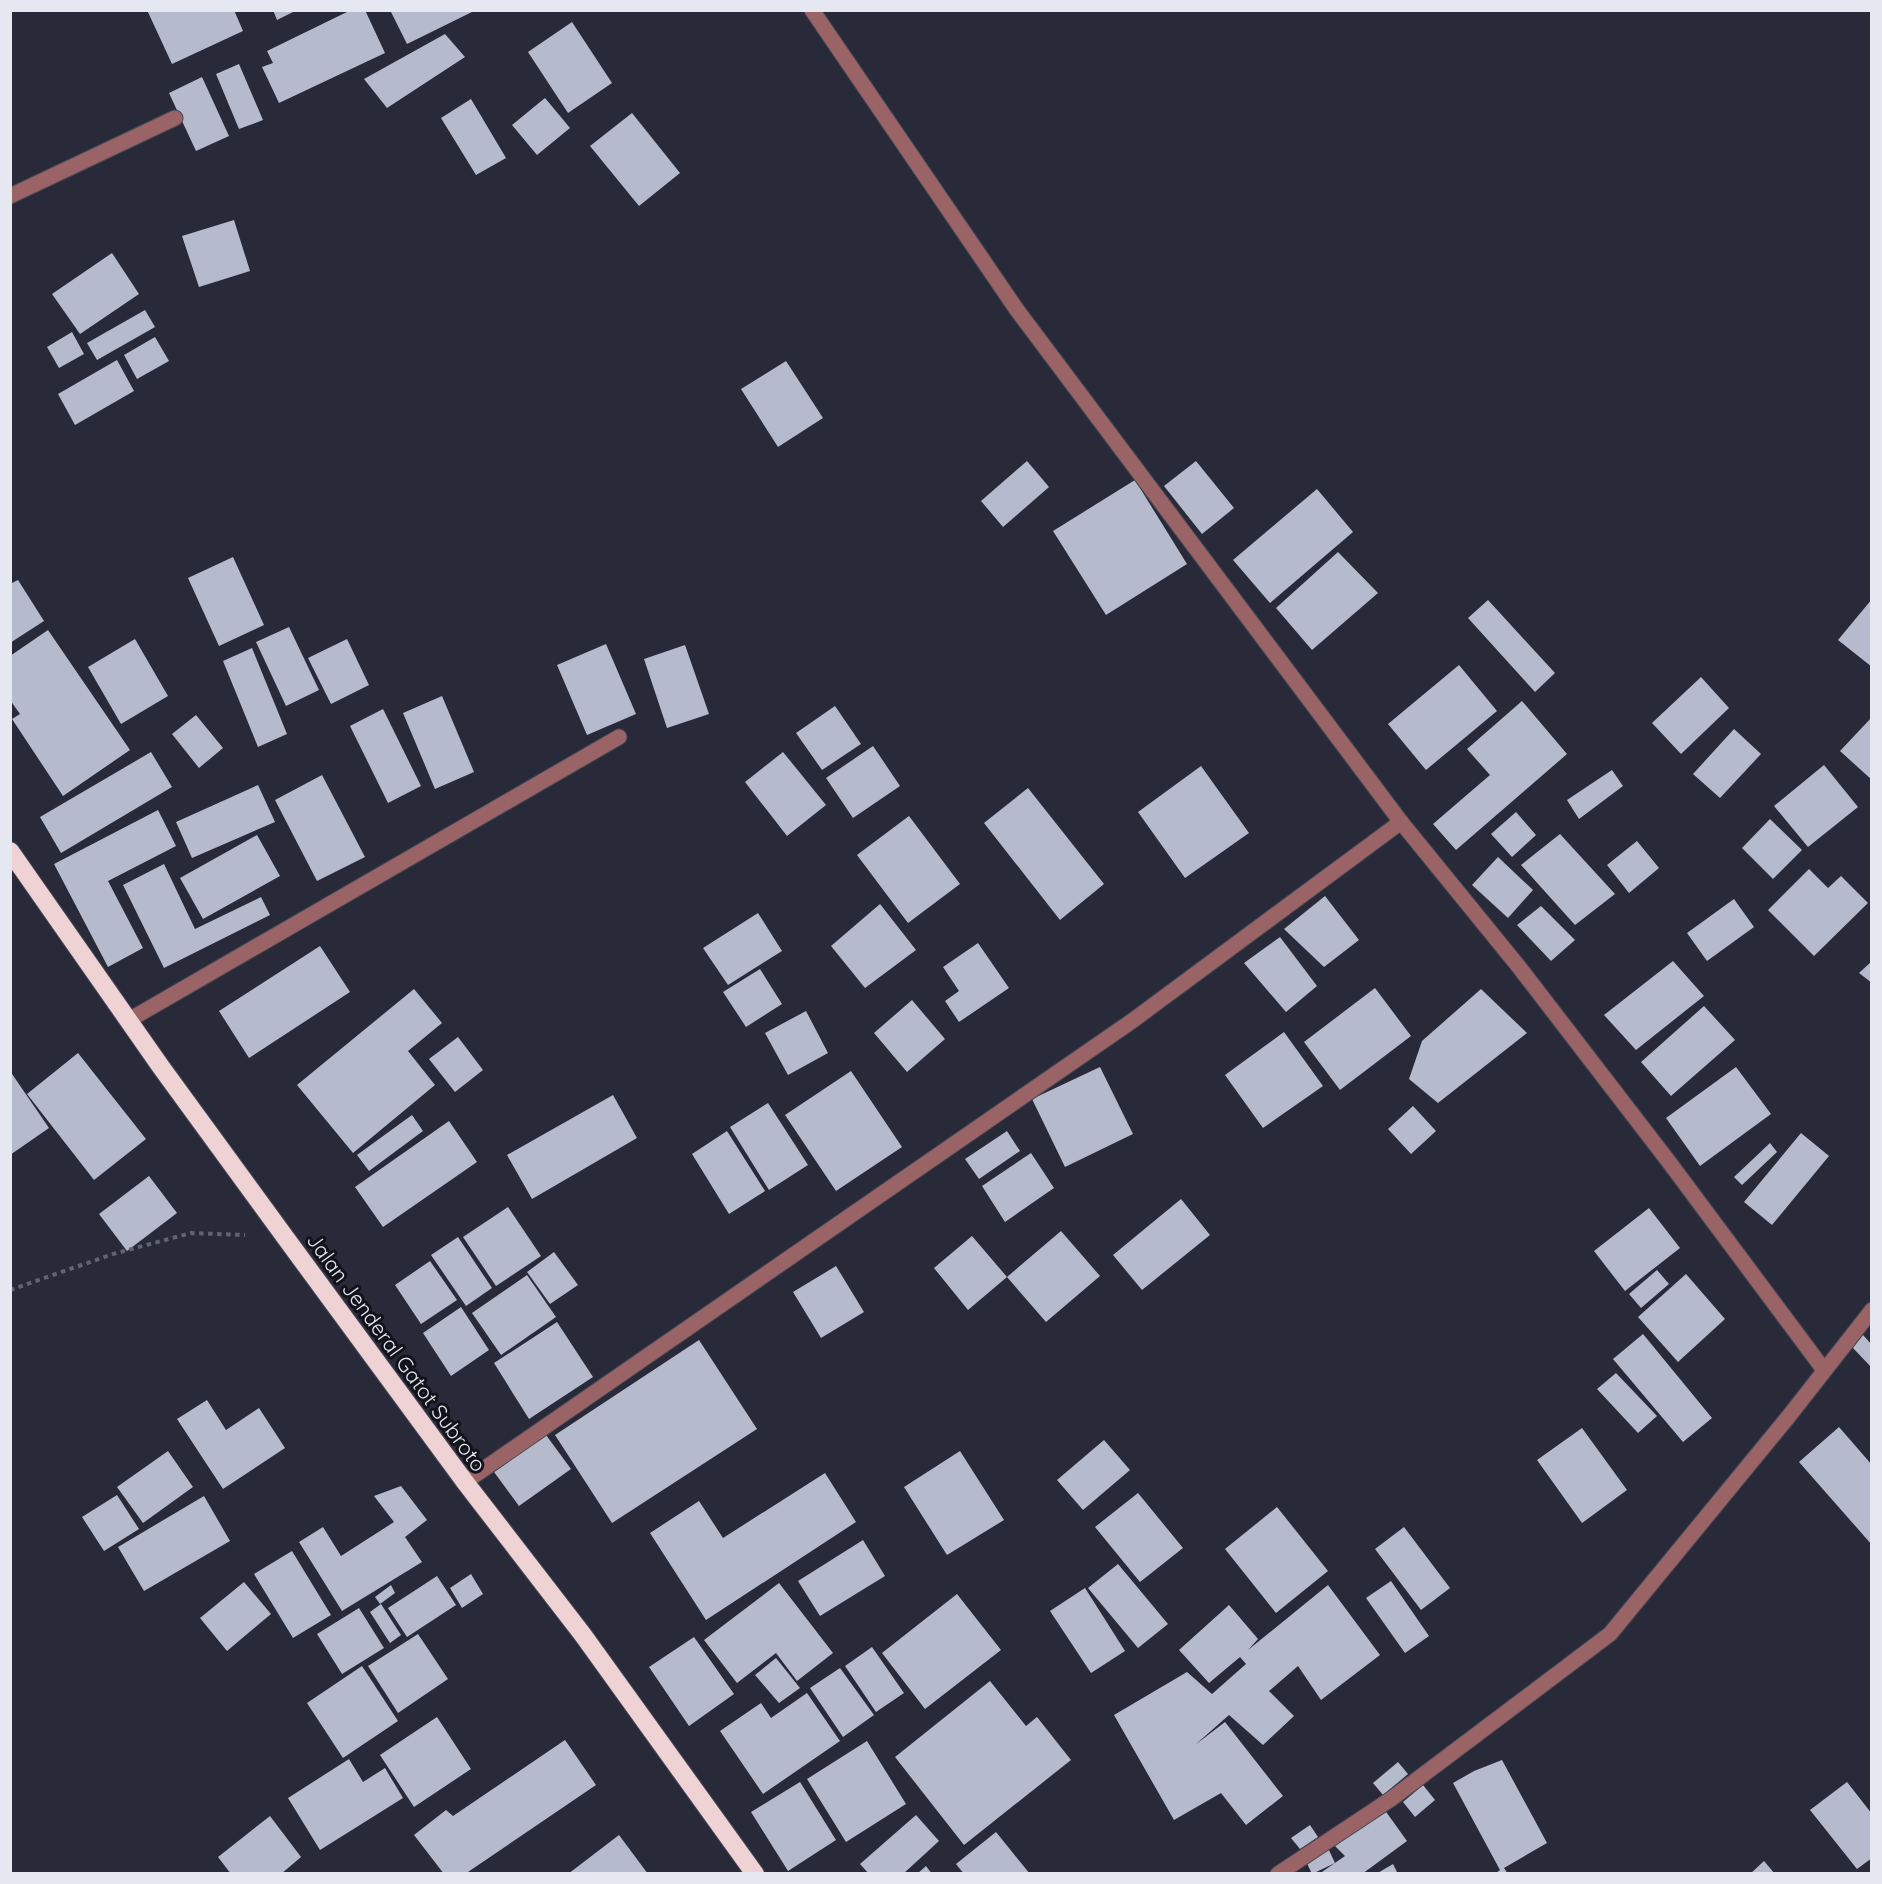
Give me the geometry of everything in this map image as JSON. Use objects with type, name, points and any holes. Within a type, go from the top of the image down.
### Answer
[{"type":"highway","name":"Jalan Jenderal Gatot Subroto","points":[[10,851],[285,1237],[465,1482],[583,1635],[755,1874]]},
{"type":"street","points":[[812,10],[1017,310],[1401,822],[1520,967],[1824,1370]]},
{"type":"street","points":[[10,196],[175,118]]},
{"type":"street","points":[[129,1020],[619,737]]},
{"type":"street","points":[[465,1482],[1122,1028],[1401,822]]},
{"type":"street","points":[[1278,1874],[1391,1799],[1610,1634],[1789,1416],[1872,1310]]},
{"type":"path","points":[[10,1290],[113,1254],[191,1233],[285,1237]]},
{"type":"building","points":[[147,10],[234,10],[243,31],[172,64]]},
{"type":"building","points":[[273,10],[297,10],[277,20]]},
{"type":"building","points":[[351,10],[365,10],[385,53],[279,103],[262,67],[273,63],[267,51]]},
{"type":"building","points":[[390,10],[476,10],[407,44]]},
{"type":"building","points":[[572,22],[612,83],[568,113],[528,52]]},
{"type":"building","points":[[445,34],[465,57],[387,108],[364,79]]},
{"type":"building","points":[[239,64],[263,120],[239,129],[216,74]]},
{"type":"building","points":[[202,77],[229,136],[196,151],[169,93]]},
{"type":"building","points":[[545,98],[570,128],[537,155],[512,125]]},
{"type":"building","points":[[471,99],[506,158],[476,175],[441,118]]},
{"type":"building","points":[[632,113],[680,173],[639,206],[590,146]]},
{"type":"building","points":[[234,220],[250,271],[199,287],[182,236]]},
{"type":"building","points":[[112,253],[139,294],[80,334],[52,294]]},
{"type":"building","points":[[145,310],[155,327],[97,360],[87,343]]},
{"type":"building","points":[[72,332],[84,354],[59,368],[47,347]]},
{"type":"building","points":[[155,337],[169,361],[137,379],[124,355]]},
{"type":"building","points":[[117,360],[134,391],[75,425],[58,394]]},
{"type":"building","points":[[786,361],[823,418],[778,447],[741,389]]},
{"type":"building","points":[[1027,461],[1049,487],[1003,527],[981,501]]},
{"type":"building","points":[[1196,461],[1234,508],[1202,534],[1164,486]]},
{"type":"building","points":[[1135,480],[1187,564],[1106,615],[1053,531]]},
{"type":"building","points":[[1317,489],[1353,532],[1270,603],[1233,560]]},
{"type":"building","points":[[1338,552],[1378,593],[1312,650],[1276,608]]},
{"type":"building","points":[[233,557],[264,625],[219,646],[188,578]]},
{"type":"building","points":[[18,580],[44,621],[10,643],[10,584]]},
{"type":"building","points":[[1872,599],[1872,667],[1838,640]]},
{"type":"building","points":[[1488,600],[1555,673],[1535,692],[1468,618]]},
{"type":"building","points":[[289,627],[319,690],[286,706],[256,642]]},
{"type":"building","points":[[48,630],[130,750],[63,796],[12,719],[20,714],[10,700],[10,656]]},
{"type":"building","points":[[135,639],[168,696],[121,724],[88,667]]},
{"type":"building","points":[[347,639],[369,685],[331,704],[308,658]]},
{"type":"building","points":[[606,644],[636,714],[587,735],[557,665]]},
{"type":"building","points":[[685,645],[709,714],[667,728],[644,659]]},
{"type":"building","points":[[252,648],[287,734],[258,747],[223,661]]},
{"type":"building","points":[[1459,665],[1497,711],[1426,770],[1388,724]]},
{"type":"building","points":[[1701,677],[1729,708],[1681,754],[1652,723]]},
{"type":"building","points":[[442,696],[474,772],[435,789],[403,713]]},
{"type":"building","points":[[1522,701],[1567,754],[1456,850],[1433,824],[1490,775],[1467,749]]},
{"type":"building","points":[[835,706],[861,744],[822,770],[796,733]]},
{"type":"building","points":[[383,709],[421,786],[388,803],[350,726]]},
{"type":"building","points":[[196,715],[223,748],[199,768],[172,734]]},
{"type":"building","points":[[1872,717],[1872,780],[1840,751]]},
{"type":"building","points":[[1734,729],[1761,754],[1720,798],[1693,774]]},
{"type":"building","points":[[873,746],[900,786],[853,818],[826,778]]},
{"type":"building","points":[[151,752],[172,787],[61,853],[40,817]]},
{"type":"building","points":[[783,752],[826,805],[787,836],[745,782]]},
{"type":"building","points":[[1824,765],[1858,807],[1808,847],[1774,806]]},
{"type":"building","points":[[1201,766],[1249,833],[1185,878],[1138,812]]},
{"type":"building","points":[[1612,770],[1623,786],[1579,819],[1567,800]]},
{"type":"building","points":[[322,775],[365,857],[317,881],[275,800]]},
{"type":"building","points":[[258,785],[275,822],[192,858],[176,822]]},
{"type":"building","points":[[1028,788],[1104,884],[1060,920],[984,823]]},
{"type":"building","points":[[158,810],[176,846],[108,881],[143,948],[108,967],[54,864]]},
{"type":"building","points":[[1516,812],[1536,835],[1512,857],[1491,834]]},
{"type":"building","points":[[909,816],[960,884],[908,923],[857,855]]},
{"type":"building","points":[[1770,819],[1802,850],[1773,879],[1742,848]]},
{"type":"building","points":[[1560,834],[1615,894],[1575,925],[1521,865]]},
{"type":"building","points":[[257,835],[280,876],[203,919],[180,878]]},
{"type":"building","points":[[1637,841],[1659,868],[1629,893],[1607,865]]},
{"type":"building","points":[[1498,857],[1533,890],[1508,918],[1472,885]]},
{"type":"building","points":[[164,864],[195,929],[261,897],[270,915],[164,968],[123,885]]},
{"type":"building","points":[[1809,869],[1828,888],[1841,876],[1868,903],[1814,956],[1768,910]]},
{"type":"building","points":[[1325,896],[1359,940],[1324,967],[1284,929]]},
{"type":"building","points":[[1734,899],[1754,927],[1707,961],[1687,933]]},
{"type":"building","points":[[880,904],[916,950],[865,988],[831,946]]},
{"type":"building","points":[[1541,906],[1575,940],[1551,961],[1517,925]]},
{"type":"building","points":[[758,913],[782,951],[728,985],[703,948]]},
{"type":"building","points":[[1280,937],[1317,986],[1286,1012],[1244,963]]},
{"type":"building","points":[[978,943],[1009,988],[959,1022],[945,1001],[959,991],[943,967]]},
{"type":"building","points":[[320,946],[350,992],[249,1058],[219,1011]]},
{"type":"building","points":[[1673,961],[1704,996],[1636,1050],[1604,1015]]},
{"type":"building","points":[[1872,961],[1872,983],[1859,973]]},
{"type":"building","points":[[760,969],[782,1004],[746,1027],[723,992]]},
{"type":"building","points":[[1375,988],[1411,1036],[1340,1090],[1304,1042]]},
{"type":"building","points":[[414,989],[442,1023],[408,1051],[435,1085],[353,1153],[297,1085]]},
{"type":"building","points":[[1481,989],[1527,1033],[1438,1103],[1409,1079],[1422,1041]]},
{"type":"building","points":[[912,1000],[945,1039],[907,1072],[874,1033]]},
{"type":"building","points":[[1704,1006],[1735,1040],[1671,1096],[1641,1062]]},
{"type":"building","points":[[806,1011],[828,1053],[788,1075],[765,1033]]},
{"type":"building","points":[[1284,1032],[1323,1086],[1263,1128],[1225,1075]]},
{"type":"building","points":[[458,1037],[483,1070],[455,1092],[429,1059]]},
{"type":"building","points":[[78,1053],[146,1139],[94,1180],[27,1094]]},
{"type":"building","points":[[1100,1067],[1133,1134],[1065,1167],[1032,1099]]},
{"type":"building","points":[[1736,1067],[1771,1114],[1700,1166],[1666,1118]]},
{"type":"building","points":[[10,1071],[49,1128],[10,1155]]},
{"type":"building","points":[[851,1071],[902,1147],[836,1191],[785,1115]]},
{"type":"building","points":[[613,1095],[637,1138],[532,1199],[507,1155]]},
{"type":"building","points":[[768,1103],[808,1165],[769,1190],[730,1127]]},
{"type":"building","points":[[1413,1106],[1436,1131],[1411,1154],[1388,1129]]},
{"type":"building","points":[[412,1115],[423,1131],[369,1171],[357,1155]]},
{"type":"building","points":[[449,1121],[477,1162],[383,1227],[355,1187]]},
{"type":"building","points":[[727,1131],[765,1191],[729,1214],[692,1154]]},
{"type":"building","points":[[1007,1131],[1020,1151],[979,1179],[965,1159]]},
{"type":"building","points":[[1801,1133],[1829,1156],[1772,1225],[1744,1202]]},
{"type":"building","points":[[1770,1143],[1777,1152],[1742,1185],[1734,1177]]},
{"type":"building","points":[[1031,1153],[1054,1188],[1005,1222],[982,1186]]},
{"type":"building","points":[[149,1176],[177,1213],[127,1251],[99,1214]]},
{"type":"building","points":[[1181,1199],[1210,1235],[1142,1290],[1113,1255]]},
{"type":"building","points":[[508,1207],[541,1256],[496,1286],[463,1237]]},
{"type":"building","points":[[1649,1208],[1680,1248],[1625,1291],[1594,1251]]},
{"type":"building","points":[[1061,1231],[1100,1276],[1046,1322],[1007,1277]]},
{"type":"building","points":[[972,1236],[1007,1277],[968,1310],[934,1268]]},
{"type":"building","points":[[458,1237],[492,1288],[466,1306],[431,1255]]},
{"type":"building","points":[[554,1252],[578,1285],[550,1304],[527,1272]]},
{"type":"building","points":[[430,1261],[457,1300],[421,1324],[395,1285]]},
{"type":"building","points":[[836,1266],[864,1312],[821,1338],[793,1292]]},
{"type":"building","points":[[1657,1270],[1669,1284],[1641,1308],[1629,1294]]},
{"type":"building","points":[[1686,1274],[1725,1319],[1678,1362],[1638,1317]]},
{"type":"building","points":[[527,1275],[556,1317],[501,1355],[472,1313]]},
{"type":"building","points":[[461,1307],[489,1350],[451,1376],[423,1333]]},
{"type":"building","points":[[557,1322],[593,1377],[529,1419],[494,1363]]},
{"type":"building","points":[[1643,1334],[1712,1418],[1683,1442],[1613,1359]]},
{"type":"building","points":[[1863,1335],[1872,1345],[1872,1368],[1852,1347]]},
{"type":"building","points":[[699,1340],[757,1429],[612,1523],[555,1435]]},
{"type":"building","points":[[1616,1373],[1657,1416],[1638,1433],[1597,1389]]},
{"type":"building","points":[[207,1400],[226,1430],[259,1408],[285,1448],[223,1489],[177,1419]]},
{"type":"building","points":[[1839,1427],[1872,1465],[1872,1545],[1799,1462]]},
{"type":"building","points":[[1582,1428],[1627,1490],[1582,1523],[1537,1460]]},
{"type":"building","points":[[546,1435],[571,1469],[519,1506],[494,1472]]},
{"type":"building","points":[[1104,1440],[1130,1470],[1083,1510],[1057,1480]]},
{"type":"building","points":[[168,1451],[193,1487],[143,1523],[117,1487]]},
{"type":"building","points":[[960,1451],[1004,1520],[947,1555],[904,1487]]},
{"type":"building","points":[[825,1473],[856,1522],[706,1620],[650,1533],[699,1501],[723,1538]]},
{"type":"building","points":[[401,1486],[427,1520],[405,1537],[422,1562],[342,1611],[299,1542],[323,1527],[341,1556],[394,1522],[374,1496]]},
{"type":"building","points":[[1138,1493],[1183,1548],[1140,1582],[1095,1527]]},
{"type":"building","points":[[117,1495],[139,1529],[104,1551],[82,1517]]},
{"type":"building","points":[[204,1496],[230,1541],[144,1591],[118,1547]]},
{"type":"building","points":[[1277,1507],[1328,1571],[1276,1613],[1225,1549]]},
{"type":"building","points":[[1404,1527],[1450,1588],[1421,1610],[1375,1549]]},
{"type":"building","points":[[863,1540],[885,1576],[820,1616],[798,1581]]},
{"type":"building","points":[[292,1551],[331,1615],[293,1638],[254,1574]]},
{"type":"building","points":[[1118,1564],[1168,1624],[1138,1648],[1088,1588]]},
{"type":"building","points":[[471,1574],[483,1594],[462,1608],[450,1588]]},
{"type":"building","points":[[437,1576],[456,1605],[407,1637],[388,1608]]},
{"type":"building","points":[[1391,1581],[1429,1636],[1405,1653],[1366,1598]]},
{"type":"building","points":[[244,1582],[271,1614],[227,1651],[200,1618]]},
{"type":"building","points":[[779,1583],[833,1653],[797,1681],[776,1653],[737,1683],[704,1640]]},
{"type":"building","points":[[391,1585],[395,1593],[380,1604],[375,1597]]},
{"type":"building","points":[[1328,1585],[1380,1655],[1321,1700],[1298,1666],[1269,1691],[1294,1716],[1263,1745],[1229,1715],[1195,1745],[1225,1722],[1283,1796],[1246,1825],[1221,1793],[1174,1820],[1114,1715],[1187,1672],[1212,1694],[1246,1664],[1240,1657],[1209,1683],[1179,1650],[1229,1605],[1258,1639],[1248,1650]]},
{"type":"building","points":[[1085,1588],[1125,1651],[1091,1673],[1050,1611]]},
{"type":"building","points":[[957,1594],[1001,1650],[925,1709],[882,1653]]},
{"type":"building","points":[[381,1604],[401,1635],[390,1643],[370,1612]]},
{"type":"building","points":[[359,1608],[384,1648],[342,1674],[317,1634]]},
{"type":"building","points":[[418,1634],[448,1679],[398,1713],[368,1666]]},
{"type":"building","points":[[694,1637],[734,1694],[689,1726],[649,1667]]},
{"type":"building","points":[[872,1647],[904,1693],[876,1712],[845,1666]]},
{"type":"building","points":[[776,1658],[800,1688],[779,1703],[755,1675]]},
{"type":"building","points":[[362,1666],[398,1721],[343,1758],[307,1703]]},
{"type":"building","points":[[840,1668],[874,1715],[843,1737],[810,1688]]},
{"type":"building","points":[[990,1681],[1026,1726],[1037,1717],[1071,1760],[964,1845],[895,1757]]},
{"type":"building","points":[[807,1693],[840,1741],[763,1794],[720,1731],[761,1703],[771,1718]]},
{"type":"building","points":[[437,1717],[471,1769],[414,1807],[380,1755]]},
{"type":"building","points":[[565,1740],[596,1785],[465,1874],[444,1874],[414,1835],[446,1810],[453,1816]]},
{"type":"building","points":[[867,1741],[906,1804],[846,1842],[807,1779]]},
{"type":"building","points":[[349,1759],[363,1782],[385,1768],[403,1798],[320,1850],[288,1798]]},
{"type":"building","points":[[1502,1760],[1547,1843],[1504,1868],[1508,1874],[1495,1874],[1500,1870],[1453,1783],[1474,1771]]},
{"type":"building","points":[[1398,1762],[1408,1774],[1383,1795],[1373,1783]]},
{"type":"building","points":[[800,1782],[836,1840],[788,1871],[751,1812]]},
{"type":"building","points":[[1847,1782],[1872,1814],[1872,1858],[1857,1869],[1810,1810]]},
{"type":"building","points":[[1423,1785],[1435,1800],[1415,1817],[1403,1802]]},
{"type":"building","points":[[1384,1809],[1407,1841],[1362,1874],[1319,1874],[1345,1856],[1334,1845]]},
{"type":"building","points":[[916,1815],[939,1841],[903,1874],[869,1874],[860,1864]]},
{"type":"building","points":[[270,1816],[301,1857],[281,1874],[231,1874],[218,1857]]},
{"type":"building","points":[[1310,1825],[1318,1837],[1300,1849],[1291,1838]]},
{"type":"building","points":[[996,1832],[1030,1874],[964,1874],[956,1864]]},
{"type":"building","points":[[619,1835],[648,1874],[568,1874]]},
{"type":"building","points":[[1328,1848],[1335,1863],[1312,1874],[1305,1859]]},
{"type":"building","points":[[1764,1861],[1775,1874],[1750,1874]]},
{"type":"building","points":[[1393,1864],[1398,1874],[1376,1874]]},
{"type":"building","points":[[926,1866],[932,1874],[917,1874]]}]
